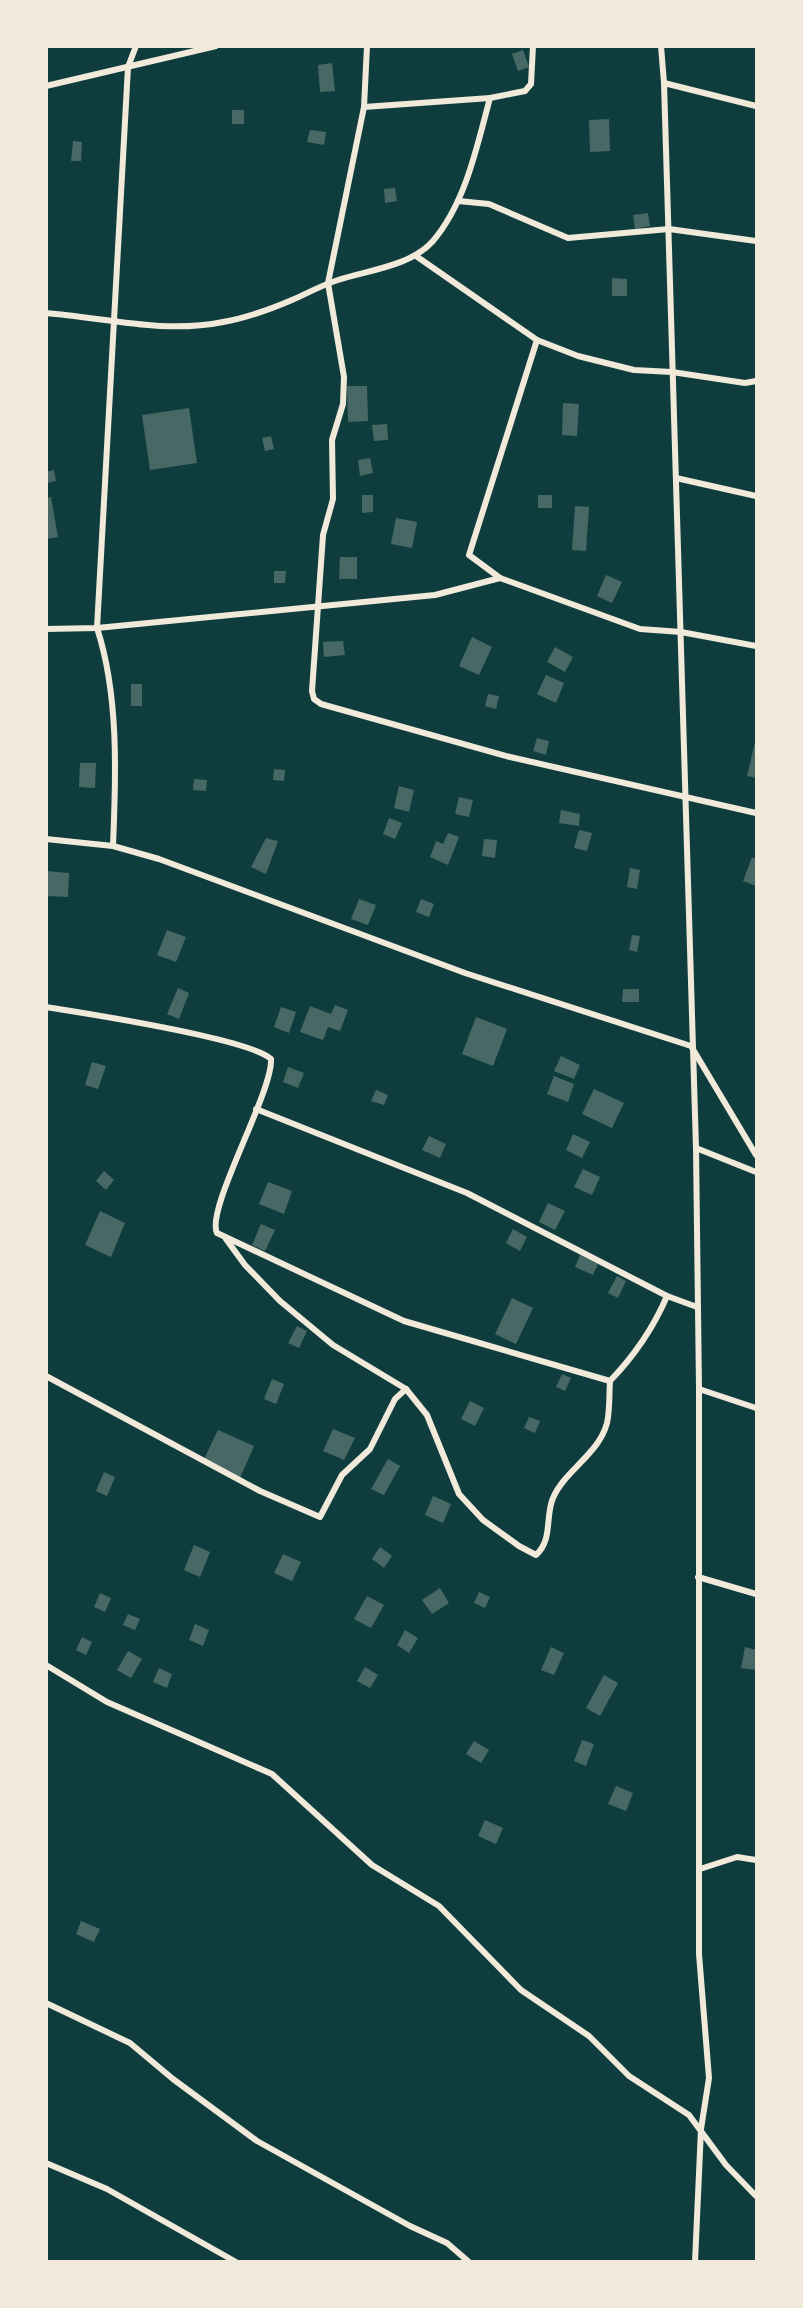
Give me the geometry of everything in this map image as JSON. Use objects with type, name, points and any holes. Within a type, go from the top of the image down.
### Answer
[{"type":"street","points":[[113,846],[115,755],[104,651],[96,628],[116,324],[128,67],[136,46]]},
{"type":"street","points":[[46,86],[216,46]]},
{"type":"street","points":[[367,46],[364,107],[328,283],[344,376],[343,404],[332,440],[333,499],[323,535],[320,606],[312,691],[314,699],[321,704],[510,757],[686,799],[756,813]]},
{"type":"street","points":[[364,107],[490,98],[529,88],[533,46]]},
{"type":"street","points":[[661,46],[669,229],[691,1046],[696,1148],[699,1389],[699,1954],[709,2078],[701,2129],[695,2262]]},
{"type":"street","points":[[664,83],[756,106]]},
{"type":"street","points":[[46,313],[116,324],[184,327],[224,322],[291,300],[328,283],[417,256],[434,240],[458,201],[476,151],[490,98]]},
{"type":"street","points":[[458,201],[489,204],[568,238],[669,229],[756,241]]},
{"type":"street","points":[[417,256],[537,340],[578,356],[634,370],[672,372],[745,383],[756,381]]},
{"type":"street","points":[[537,340],[469,548],[472,560],[500,578],[640,628],[681,632],[756,646]]},
{"type":"street","points":[[676,478],[756,496]]},
{"type":"street","points":[[46,629],[96,628],[435,595],[500,578]]},
{"type":"street","points":[[46,839],[113,846],[159,859],[465,973],[691,1046],[756,1155]]},
{"type":"street","points":[[46,1007],[101,1015],[225,1042],[269,1056],[272,1063],[223,1194],[215,1227],[217,1233],[404,1321],[610,1381]]},
{"type":"street","points":[[256,1110],[467,1193],[667,1296],[697,1307]]},
{"type":"street","points":[[696,1148],[756,1173]]},
{"type":"street","points":[[224,1236],[245,1265],[280,1301],[333,1345],[406,1389],[427,1415],[459,1494],[483,1520],[524,1550],[536,1555],[542,1550],[546,1538],[554,1496],[603,1434],[608,1421],[610,1381],[633,1358],[657,1321],[667,1296]]},
{"type":"street","points":[[46,1376],[260,1491],[320,1517],[338,1481],[370,1449],[395,1399],[406,1389]]},
{"type":"street","points":[[699,1389],[756,1408]]},
{"type":"street","points":[[698,1577],[756,1594]]},
{"type":"street","points":[[46,1665],[107,1702],[272,1774],[372,1864],[439,1906],[521,1990],[589,2036],[630,2076],[651,2092],[679,2107],[701,2129],[726,2165],[756,2196]]},
{"type":"street","points":[[699,1869],[737,1857],[756,1860]]},
{"type":"street","points":[[46,2003],[130,2043],[173,2079],[257,2141],[410,2226],[447,2243],[469,2262]]},
{"type":"street","points":[[46,2163],[107,2189],[236,2262]]},
{"type":"building","points":[[523,50],[529,67],[518,71],[512,54]]},
{"type":"building","points":[[332,63],[335,91],[320,92],[318,65]]},
{"type":"building","points":[[232,110],[244,110],[244,124],[232,124]]},
{"type":"building","points":[[609,119],[610,151],[590,152],[589,120]]},
{"type":"building","points":[[310,130],[326,132],[324,145],[307,142]]},
{"type":"building","points":[[73,141],[82,142],[81,161],[71,161]]},
{"type":"building","points":[[395,188],[397,201],[385,203],[384,189]]},
{"type":"building","points":[[648,213],[650,226],[635,229],[633,215]]},
{"type":"building","points":[[612,278],[627,279],[627,296],[612,296]]},
{"type":"building","points":[[347,386],[367,386],[368,421],[348,422]]},
{"type":"building","points":[[563,403],[579,404],[577,436],[562,435]]},
{"type":"building","points":[[189,408],[197,463],[150,470],[142,415]]},
{"type":"building","points":[[387,424],[388,440],[374,441],[372,425]]},
{"type":"building","points":[[271,436],[274,449],[265,451],[262,438]]},
{"type":"building","points":[[370,458],[373,473],[360,476],[358,460]]},
{"type":"building","points":[[54,470],[56,481],[46,483],[46,472]]},
{"type":"building","points":[[362,495],[373,495],[373,512],[362,513]]},
{"type":"building","points":[[538,495],[552,495],[552,508],[538,508]]},
{"type":"building","points":[[51,497],[58,537],[46,539],[46,498]]},
{"type":"building","points":[[575,506],[589,507],[586,551],[572,550]]},
{"type":"building","points":[[396,518],[417,522],[412,548],[391,544]]},
{"type":"building","points":[[340,557],[357,557],[357,579],[339,579]]},
{"type":"building","points":[[274,571],[286,571],[285,583],[274,583]]},
{"type":"building","points":[[606,575],[622,582],[612,603],[597,596]]},
{"type":"building","points":[[472,637],[492,647],[479,675],[459,666]]},
{"type":"building","points":[[343,641],[345,655],[324,657],[323,642]]},
{"type":"building","points":[[555,647],[573,657],[565,672],[547,662]]},
{"type":"building","points":[[546,675],[564,683],[556,703],[537,694]]},
{"type":"building","points":[[131,684],[142,684],[142,706],[131,706]]},
{"type":"building","points":[[488,694],[499,696],[496,709],[485,706]]},
{"type":"building","points":[[537,738],[549,741],[546,755],[533,751]]},
{"type":"building","points":[[756,738],[756,778],[747,776]]},
{"type":"building","points":[[80,763],[96,763],[95,788],[79,787]]},
{"type":"building","points":[[274,769],[285,770],[284,781],[273,780]]},
{"type":"building","points":[[194,779],[207,780],[206,791],[193,790]]},
{"type":"building","points":[[399,786],[414,790],[409,812],[394,808]]},
{"type":"building","points":[[459,797],[473,800],[469,817],[455,814]]},
{"type":"building","points":[[561,810],[580,814],[579,826],[559,823]]},
{"type":"building","points":[[389,818],[402,823],[395,839],[383,834]]},
{"type":"building","points":[[579,830],[592,833],[587,851],[574,848]]},
{"type":"building","points":[[448,833],[459,837],[448,865],[430,857],[436,841],[443,844]]},
{"type":"building","points":[[266,838],[278,841],[266,874],[251,867]]},
{"type":"building","points":[[484,839],[497,840],[495,858],[482,856]]},
{"type":"building","points":[[752,857],[756,859],[756,886],[743,881]]},
{"type":"building","points":[[630,868],[640,870],[637,889],[627,887]]},
{"type":"building","points":[[46,871],[69,873],[68,897],[46,896]]},
{"type":"building","points":[[359,899],[376,905],[368,925],[351,919]]},
{"type":"building","points":[[421,899],[434,904],[429,917],[416,912]]},
{"type":"building","points":[[167,930],[186,937],[176,962],[157,955]]},
{"type":"building","points":[[632,935],[640,936],[637,952],[629,950]]},
{"type":"building","points":[[178,988],[189,993],[179,1019],[167,1014]]},
{"type":"building","points":[[623,989],[639,989],[639,1002],[622,1002]]},
{"type":"building","points":[[335,1005],[348,1010],[340,1031],[328,1027],[323,1040],[300,1032],[310,1006],[331,1014]]},
{"type":"building","points":[[281,1007],[296,1012],[289,1033],[274,1027]]},
{"type":"building","points":[[476,1017],[507,1029],[493,1066],[462,1054]]},
{"type":"building","points":[[561,1056],[580,1065],[574,1079],[554,1071]]},
{"type":"building","points":[[92,1062],[106,1066],[98,1089],[85,1085]]},
{"type":"building","points":[[288,1067],[304,1073],[298,1088],[283,1082]]},
{"type":"building","points":[[554,1076],[574,1084],[568,1102],[547,1094]]},
{"type":"building","points":[[594,1089],[624,1103],[612,1128],[582,1114]]},
{"type":"building","points":[[376,1090],[388,1095],[384,1105],[371,1101]]},
{"type":"building","points":[[573,1134],[590,1142],[582,1158],[566,1150]]},
{"type":"building","points":[[429,1136],[446,1144],[440,1158],[422,1150]]},
{"type":"building","points":[[583,1169],[600,1177],[592,1195],[574,1187]]},
{"type":"building","points":[[104,1171],[114,1180],[106,1190],[96,1181]]},
{"type":"building","points":[[268,1182],[292,1191],[284,1214],[259,1204]]},
{"type":"building","points":[[548,1203],[565,1211],[555,1230],[539,1222]]},
{"type":"building","points":[[100,1211],[125,1223],[111,1257],[85,1245]]},
{"type":"building","points":[[261,1224],[275,1230],[265,1251],[252,1245]]},
{"type":"building","points":[[513,1229],[527,1237],[520,1251],[506,1243]]},
{"type":"building","points":[[580,1255],[598,1264],[593,1275],[575,1267]]},
{"type":"building","points":[[617,1276],[626,1281],[618,1298],[608,1293]]},
{"type":"building","points":[[512,1298],[533,1308],[516,1344],[495,1334]]},
{"type":"building","points":[[297,1326],[307,1331],[299,1348],[288,1343]]},
{"type":"building","points":[[562,1374],[571,1378],[565,1391],[556,1387]]},
{"type":"building","points":[[272,1379],[284,1384],[276,1404],[264,1399]]},
{"type":"building","points":[[470,1401],[484,1408],[475,1426],[461,1419]]},
{"type":"building","points":[[529,1417],[540,1421],[535,1433],[524,1428]]},
{"type":"building","points":[[333,1429],[355,1438],[344,1460],[323,1451]]},
{"type":"building","points":[[218,1430],[254,1446],[240,1478],[203,1461]]},
{"type":"building","points":[[388,1459],[400,1466],[384,1495],[371,1489]]},
{"type":"building","points":[[104,1472],[115,1477],[107,1496],[96,1491]]},
{"type":"building","points":[[433,1496],[451,1504],[443,1523],[425,1515]]},
{"type":"building","points":[[194,1545],[210,1552],[200,1577],[184,1570]]},
{"type":"building","points":[[380,1547],[392,1556],[384,1568],[372,1559]]},
{"type":"building","points":[[283,1554],[301,1562],[292,1581],[274,1573]]},
{"type":"building","points":[[440,1588],[449,1603],[432,1614],[422,1600]]},
{"type":"building","points":[[479,1592],[490,1597],[485,1608],[474,1603]]},
{"type":"building","points":[[100,1593],[111,1598],[105,1612],[94,1607]]},
{"type":"building","points":[[367,1596],[384,1605],[371,1628],[354,1619]]},
{"type":"building","points":[[128,1614],[140,1619],[135,1630],[123,1625]]},
{"type":"building","points":[[195,1624],[209,1630],[203,1646],[189,1640]]},
{"type":"building","points":[[405,1630],[418,1638],[409,1653],[397,1645]]},
{"type":"building","points":[[82,1637],[92,1642],[86,1655],[76,1650]]},
{"type":"building","points":[[551,1647],[564,1653],[554,1675],[541,1670]]},
{"type":"building","points":[[745,1647],[756,1650],[756,1670],[741,1668]]},
{"type":"building","points":[[128,1651],[142,1659],[131,1678],[117,1670]]},
{"type":"building","points":[[365,1667],[378,1675],[370,1688],[357,1681]]},
{"type":"building","points":[[159,1668],[172,1674],[167,1688],[153,1682]]},
{"type":"building","points":[[604,1675],[618,1683],[600,1716],[586,1708]]},
{"type":"building","points":[[582,1740],[594,1744],[586,1766],[574,1761]]},
{"type":"building","points":[[474,1741],[489,1750],[481,1763],[466,1754]]},
{"type":"building","points":[[616,1786],[633,1793],[626,1811],[608,1804]]},
{"type":"building","points":[[485,1820],[503,1828],[496,1844],[478,1836]]},
{"type":"building","points":[[81,1921],[100,1929],[94,1942],[76,1934]]}]
